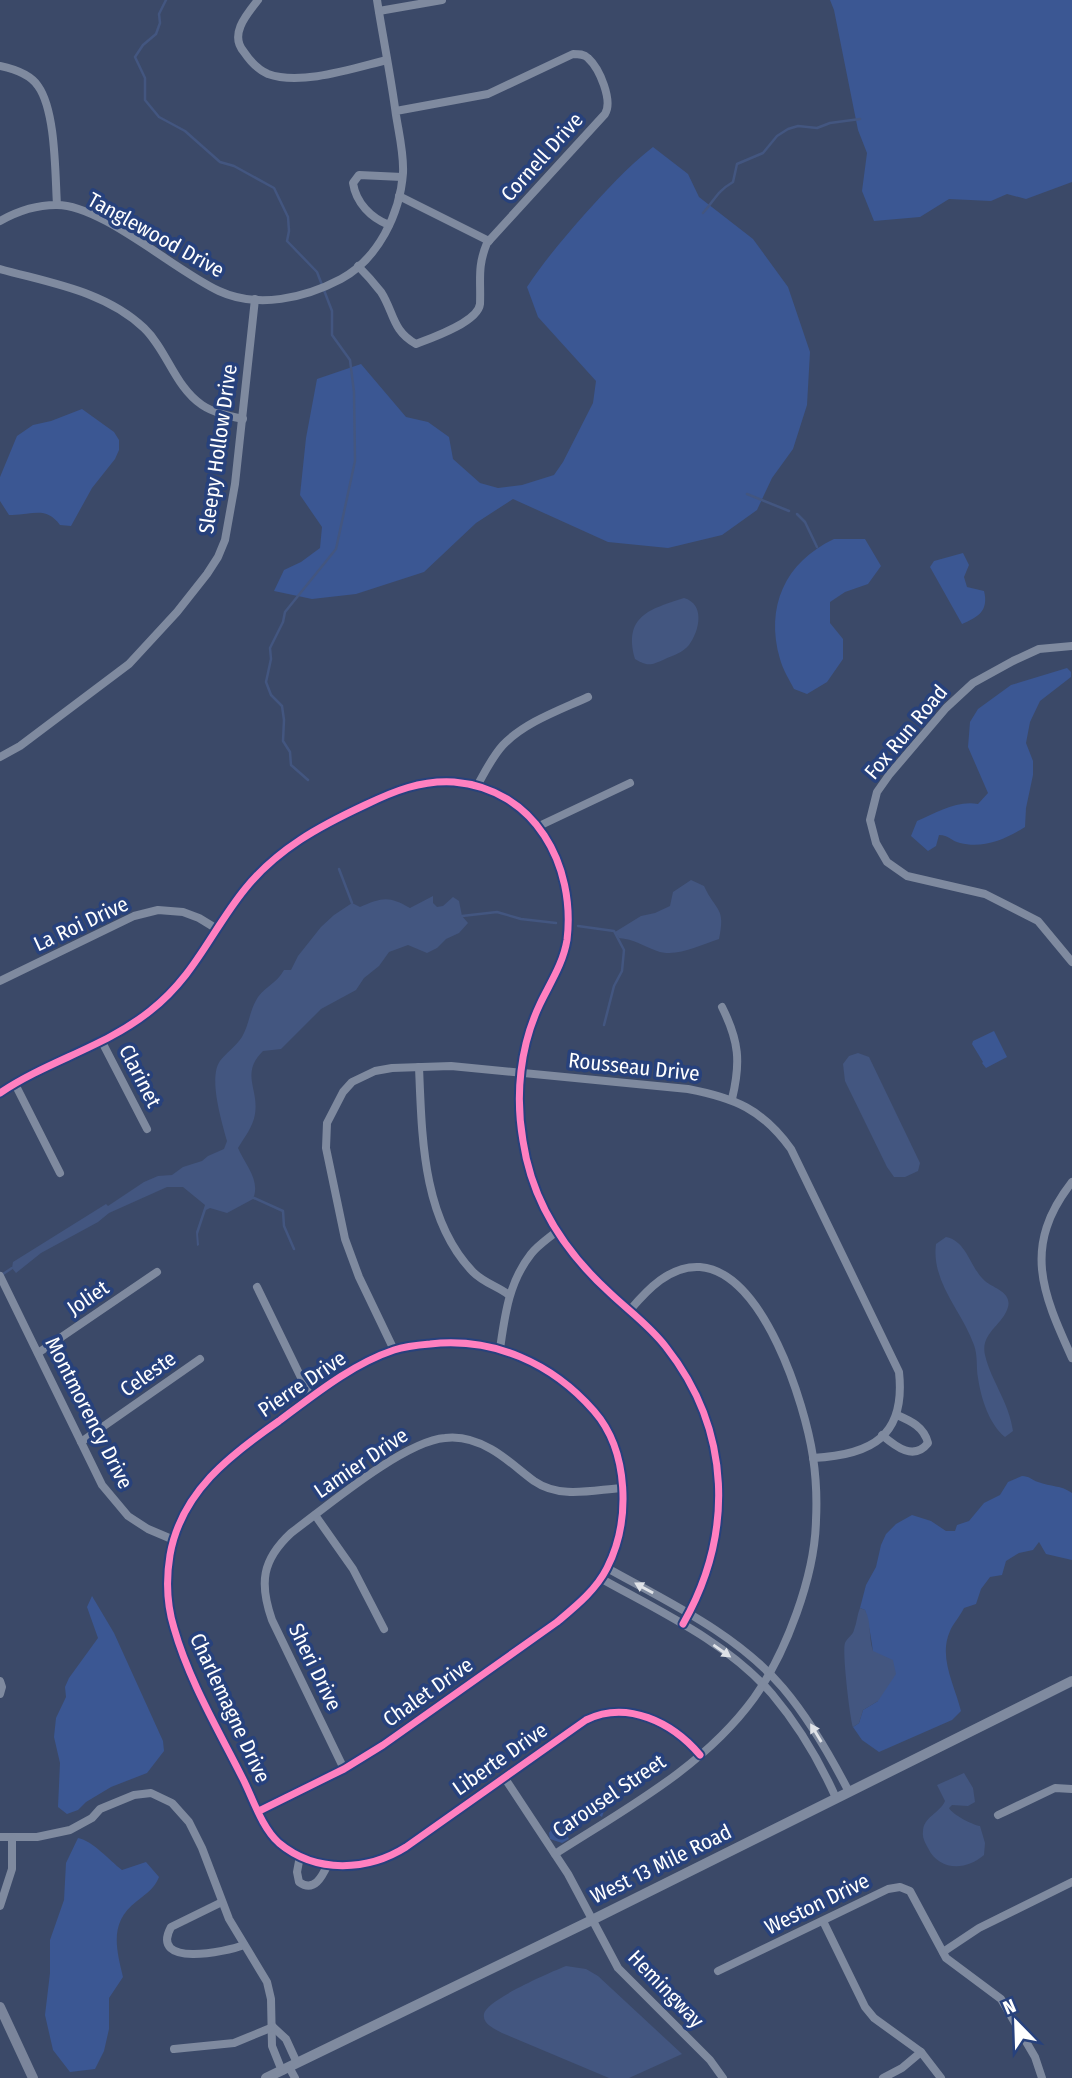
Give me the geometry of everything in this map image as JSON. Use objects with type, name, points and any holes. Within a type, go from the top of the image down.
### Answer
[{"type":"main road","points":[[0,2007],[33,2078]]},
{"type":"street","points":[[258,0],[236,37],[241,50],[267,73],[294,78],[387,60]]},
{"type":"street","name":"Tanglewood Drive","points":[[0,221],[25,210],[57,205],[79,209],[117,228],[220,292],[255,299],[276,300],[314,292],[345,277],[368,258],[388,225],[400,196],[402,177],[396,111],[377,0]]},
{"type":"street","points":[[379,11],[442,0]]},
{"type":"street","name":"Cornell Drive","points":[[358,266],[382,293],[405,338],[416,344],[476,315],[480,306],[479,268],[489,241],[609,107],[608,97],[590,59],[582,54],[573,54],[488,94],[396,111]]},
{"type":"street","points":[[0,66],[18,70],[37,84],[47,106],[55,153],[57,205]]},
{"type":"street","points":[[388,225],[365,209],[354,191],[353,183],[359,175],[402,177]]},
{"type":"street","points":[[400,196],[489,241]]},
{"type":"street","points":[[0,269],[95,296],[112,305],[144,328],[156,341],[192,397],[215,412],[243,419]]},
{"type":"street","name":"Sleepy Hollow Drive","points":[[0,757],[20,746],[129,664],[177,612],[207,574],[225,540],[235,484],[255,299]]},
{"type":"street","name":"Fox Run Road","points":[[1072,646],[1039,649],[973,683],[946,708],[889,775],[877,792],[870,820],[876,843],[887,862],[907,876],[985,894],[1038,921],[1072,962]]},
{"type":"street","points":[[477,786],[505,743],[521,730],[588,697]]},
{"type":"street","points":[[0,1093],[131,1024],[178,986],[246,887],[281,853],[324,825],[395,791],[427,782],[455,782],[477,786],[524,811],[539,826],[556,852],[563,872],[568,912],[567,937],[558,970],[526,1039],[519,1086],[522,1141],[534,1186],[557,1231],[584,1269],[665,1346],[682,1370],[704,1412],[716,1461],[720,1494],[713,1556],[704,1585],[683,1625]]},
{"type":"street","points":[[539,826],[630,783]]},
{"type":"street","name":"La Roi Drive","points":[[0,982],[134,916],[146,913],[183,912],[217,929]]},
{"type":"street","points":[[722,1007],[738,1048],[738,1070],[732,1099]]},
{"type":"street","name":"Clarinet","points":[[102,1040],[147,1129]]},
{"type":"street","name":"Rousseau Drive","points":[[394,1350],[359,1277],[345,1239],[326,1148],[327,1123],[343,1092],[364,1075],[393,1068],[451,1066],[688,1089],[732,1099],[779,1133],[790,1149],[899,1372],[901,1394],[897,1415]]},
{"type":"street","points":[[419,1067],[426,1164],[445,1231],[455,1250],[474,1272],[487,1284],[509,1295]]},
{"type":"street","points":[[15,1084],[60,1173]]},
{"type":"street","points":[[1072,1182],[1049,1216],[1042,1246],[1041,1272],[1048,1305],[1072,1358]]},
{"type":"street","points":[[500,1349],[509,1295],[532,1252],[557,1231]]},
{"type":"street","name":"Carousel Street","points":[[555,1854],[655,1790],[713,1745],[741,1715],[762,1685],[791,1628],[802,1597],[816,1521],[813,1458],[806,1422],[790,1369],[766,1324],[745,1294],[729,1279],[712,1270],[697,1267],[675,1272],[659,1281],[630,1310]]},
{"type":"street","name":"Joliet","points":[[38,1353],[157,1272]]},
{"type":"street","name":"Montmorency Drive","points":[[0,1276],[102,1485],[128,1516],[148,1529],[174,1540]]},
{"type":"street","points":[[257,1287],[311,1398]]},
{"type":"street","name":"Pierre Drive","points":[[174,1540],[178,1525],[198,1490],[218,1467],[311,1398],[364,1363],[394,1350],[439,1343],[474,1343],[536,1362],[572,1387],[601,1419],[618,1460],[622,1512],[617,1541],[607,1568],[600,1578]]},
{"type":"street","name":"Celeste","points":[[81,1441],[200,1359]]},
{"type":"street","points":[[813,1458],[851,1454],[876,1442],[882,1435],[892,1425],[897,1415],[920,1428],[928,1443],[915,1452],[904,1451],[882,1435]]},
{"type":"street","name":"Lamier Drive","points":[[265,1579],[270,1556],[291,1532],[403,1452],[422,1443],[445,1438],[473,1440],[509,1460],[536,1483],[559,1492],[622,1488]]},
{"type":"street","points":[[315,1515],[353,1569],[384,1629]]},
{"type":"street","name":"Charlemagne Drive","points":[[174,1540],[167,1594],[174,1628],[190,1672],[272,1836],[289,1850],[316,1860]]},
{"type":"street","points":[[607,1568],[690,1614],[743,1650],[768,1673],[811,1724],[849,1792]]},
{"type":"street","points":[[600,1578],[683,1625],[734,1660],[762,1685],[799,1732],[836,1798]]},
{"type":"street","name":"Chalet Drive","points":[[259,1811],[344,1769],[383,1745],[557,1622],[581,1602],[600,1578]]},
{"type":"street","name":"Sheri Drive","points":[[265,1579],[265,1600],[272,1620],[344,1769]]},
{"type":"street","points":[[0,1681],[0,1694]]},
{"type":"street","name":"West 13 Mile Road","points":[[266,2078],[592,1920],[1072,1681]]},
{"type":"street","name":"Liberte Drive","points":[[316,1860],[328,1864],[357,1866],[394,1855],[586,1720],[618,1712],[637,1713],[657,1720],[700,1755]]},
{"type":"street","name":"Hemingway","points":[[504,1777],[568,1874],[618,1968],[710,2060],[723,2078]]},
{"type":"street","points":[[998,1815],[1055,1788],[1072,1789]]},
{"type":"street","points":[[0,1837],[37,1838],[70,1830],[92,1818],[100,1809],[124,1797],[151,1793],[172,1803],[189,1822],[207,1860],[222,1902],[267,1982],[271,1999],[272,2046],[295,2078]]},
{"type":"street","points":[[0,1906],[12,1870],[12,1838]]},
{"type":"street","points":[[300,1856],[297,1872],[299,1882],[304,1886],[312,1886],[318,1882],[328,1864]]},
{"type":"street","points":[[943,1952],[979,1928],[1072,1882]]},
{"type":"street","name":"Weston Drive","points":[[718,1971],[888,1889],[900,1887],[910,1891],[946,1958],[1001,1999],[1035,2056],[1042,2078]]},
{"type":"street","points":[[222,1902],[171,1927],[167,1940],[170,1950],[190,1953],[225,1950],[244,1945]]},
{"type":"street","points":[[823,1921],[865,2007],[874,2018],[920,2052],[941,2078]]},
{"type":"street","points":[[272,2027],[286,2039],[289,2067]]},
{"type":"street","points":[[174,2049],[234,2043],[272,2027]]},
{"type":"street","points":[[884,2078],[902,2068],[920,2052]]},
{"type":"shaded area","points":[[830,0],[1072,0],[1072,182],[1026,199],[1007,194],[991,201],[949,199],[920,217],[874,221],[862,191],[867,153],[858,130]]},
{"type":"shaded area","points":[[653,147],[688,174],[699,197],[753,239],[788,287],[810,352],[807,405],[793,449],[772,478],[757,510],[722,535],[668,548],[608,542],[513,499],[476,523],[424,572],[356,594],[312,599],[274,591],[284,570],[320,548],[322,527],[300,495],[306,438],[317,379],[361,364],[406,417],[428,422],[449,437],[453,459],[480,483],[498,488],[522,485],[554,475],[593,403],[596,381],[538,317],[527,287],[584,215]]},
{"type":"shaded area","points":[[82,409],[114,432],[119,440],[119,450],[92,488],[71,526],[60,525],[43,513],[9,515],[0,501],[0,477],[17,436],[33,425]]},
{"type":"shaded area","points":[[834,539],[865,539],[881,566],[868,584],[845,592],[830,602],[830,623],[843,639],[843,659],[827,682],[807,694],[794,689],[781,663],[775,622],[778,604],[791,573],[803,560]]},
{"type":"shaded area","points":[[963,553],[969,565],[964,577],[967,587],[984,591],[985,604],[973,619],[962,624],[930,567],[934,561]]},
{"type":"shaded area","points":[[684,598],[691,601],[698,612],[698,625],[689,645],[678,654],[653,664],[635,659],[633,633],[642,616],[660,606]]},
{"type":"shaded area","points":[[1067,668],[1071,677],[1040,701],[1030,722],[1026,743],[1033,761],[1033,775],[1025,827],[1002,839],[977,845],[960,843],[939,835],[936,846],[928,851],[911,836],[917,821],[954,806],[978,804],[988,793],[968,747],[970,722],[978,709],[1011,685]]},
{"type":"shaded area","points":[[691,880],[704,886],[719,910],[719,939],[688,950],[664,953],[619,938],[615,932],[641,916],[670,906],[673,892]]},
{"type":"shaded area","points":[[433,896],[433,903],[437,907],[443,906],[453,897],[459,901],[462,916],[468,923],[459,933],[427,953],[408,945],[389,952],[356,990],[321,1009],[281,1049],[263,1051],[256,1059],[251,1074],[255,1114],[251,1127],[238,1148],[254,1179],[253,1199],[227,1213],[210,1208],[206,1210],[197,1246],[196,1232],[205,1205],[183,1187],[167,1187],[109,1213],[98,1222],[41,1253],[16,1273],[12,1268],[13,1262],[106,1204],[108,1206],[144,1182],[158,1176],[172,1175],[183,1167],[202,1161],[224,1149],[227,1141],[219,1112],[215,1078],[220,1061],[242,1037],[258,997],[284,970],[291,970],[298,956],[334,915],[352,903],[360,907],[386,899],[410,908]]},
{"type":"shaded area","points":[[994,1031],[1007,1057],[986,1068],[972,1044]]},
{"type":"shaded area","points":[[858,1053],[869,1057],[920,1163],[918,1171],[905,1177],[894,1177],[887,1167],[845,1081],[843,1064],[849,1056]]},
{"type":"shaded area","points":[[946,1237],[964,1249],[980,1276],[1007,1298],[1008,1307],[984,1347],[988,1365],[1011,1420],[1013,1431],[1005,1437],[994,1425],[987,1410],[979,1386],[974,1345],[938,1271],[936,1244]]},
{"type":"shaded area","points":[[1022,1476],[1072,1493],[1072,1560],[1046,1554],[1039,1542],[1033,1550],[1019,1553],[1006,1561],[1002,1575],[990,1577],[981,1589],[976,1604],[964,1608],[951,1628],[947,1641],[949,1671],[961,1711],[952,1720],[879,1752],[862,1740],[853,1727],[859,1723],[863,1710],[878,1701],[870,1632],[865,1610],[860,1608],[886,1534],[896,1524],[912,1515],[931,1521],[946,1531],[955,1531],[957,1525],[969,1521],[984,1503],[1000,1495],[1008,1482]]},
{"type":"shaded area","points":[[92,1596],[114,1633],[163,1741],[164,1751],[147,1773],[111,1787],[78,1810],[67,1814],[58,1807],[60,1763],[54,1737],[56,1718],[66,1697],[65,1687],[69,1678],[98,1638],[87,1607]]},
{"type":"shaded area","points":[[860,1608],[865,1610],[867,1615],[873,1651],[893,1660],[896,1674],[878,1701],[863,1710],[859,1723],[853,1727],[844,1649],[853,1632]]},
{"type":"shaded area","points":[[964,1773],[973,1788],[975,1802],[968,1806],[952,1805],[949,1808],[963,1819],[980,1826],[985,1843],[984,1855],[969,1864],[946,1865],[933,1856],[923,1832],[926,1823],[945,1801],[937,1785]]},
{"type":"shaded area","points":[[596,1802],[605,1808],[602,1817],[596,1813],[565,1832],[569,1839],[562,1843],[550,1839],[549,1833],[553,1827],[559,1831],[595,1809],[593,1804]]},
{"type":"shaded area","points":[[78,1838],[95,1847],[122,1870],[146,1862],[159,1877],[155,1885],[128,1909],[118,1927],[118,1956],[123,1977],[109,1998],[109,2029],[104,2051],[95,2069],[70,2072],[53,2050],[45,2015],[50,1973],[50,1940],[64,1900],[66,1863]]},
{"type":"shaded area","points":[[566,1966],[586,1969],[598,1976],[682,2054],[629,2078],[609,2078],[502,2033],[485,2021],[487,2008],[496,2001]]},
{"type":"waterway","points":[[166,0],[159,14],[160,23],[156,34],[143,45],[135,57],[145,78],[145,100],[159,117],[185,131],[220,162],[234,166],[274,188],[288,217],[287,241],[317,272],[332,311],[332,335],[350,360],[354,392],[355,461],[336,549],[285,612],[270,648],[271,659],[266,682],[271,695],[282,706],[283,741],[290,752],[291,765],[308,780]]},
{"type":"waterway","points":[[703,213],[719,193],[733,182],[737,164],[763,153],[777,136],[788,129],[798,126],[817,128],[830,123],[860,119]]},
{"type":"waterway","points":[[747,494],[789,511]]},
{"type":"waterway","points":[[797,514],[805,522],[817,547]]},
{"type":"waterway","points":[[339,869],[352,903]]},
{"type":"waterway","points":[[462,916],[497,912],[521,919],[556,923]]},
{"type":"waterway","points":[[578,926],[614,931],[624,950],[622,971],[614,986],[604,1025]]},
{"type":"waterway","points":[[254,1198],[283,1211],[284,1226],[294,1249]]},
{"type":"waterway","points":[[3,1274],[12,1268]]},
{"type":"cycle path","points":[[0,1093],[133,1024],[150,1011],[191,968],[233,905],[257,875],[285,850],[348,813],[408,787],[454,782],[482,788],[507,799],[528,815],[557,859],[565,885],[568,912],[565,949],[533,1020],[524,1054],[519,1106],[523,1141],[534,1185],[553,1225],[579,1261],[666,1347],[688,1379],[704,1413],[714,1448],[718,1483],[717,1519],[711,1555],[700,1590],[683,1624]]},
{"type":"cycle path","points":[[259,1811],[344,1769],[383,1745],[557,1622],[597,1583],[615,1549],[623,1508],[620,1466],[606,1427],[578,1394],[541,1367],[499,1349],[454,1343],[416,1345],[363,1363],[243,1447],[210,1477],[196,1494],[176,1533],[170,1555],[168,1583],[170,1610],[180,1648],[258,1813],[273,1837],[294,1853],[325,1864],[342,1866],[375,1861],[406,1847],[586,1720],[602,1714],[617,1712],[648,1718],[676,1733],[700,1755]]}]
